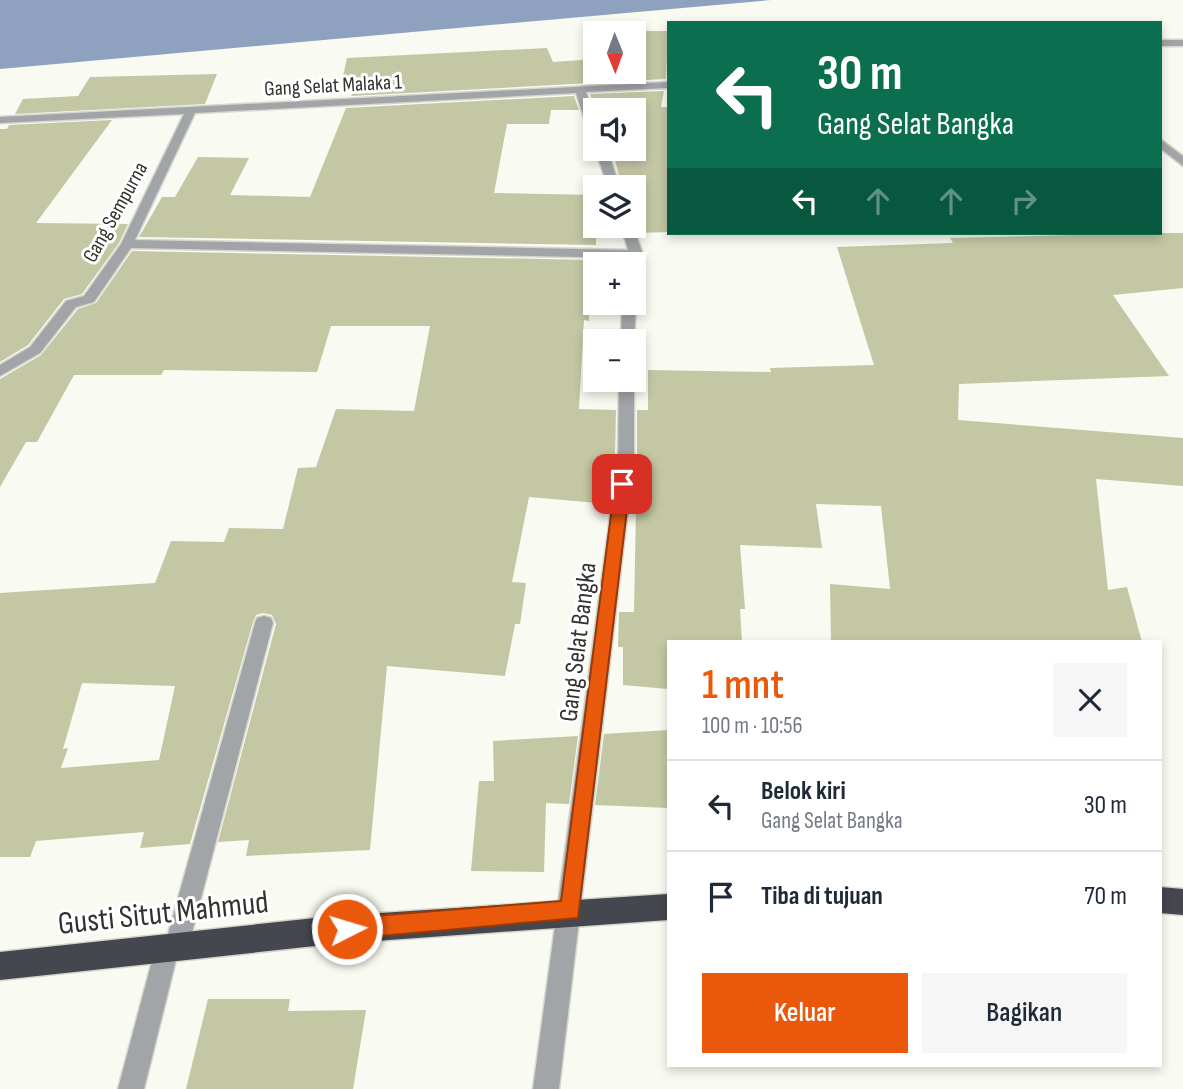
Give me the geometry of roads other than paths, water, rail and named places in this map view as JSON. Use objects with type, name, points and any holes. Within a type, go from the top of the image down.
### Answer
[{"type":"highway","points":[[1162,900],[1183,902]]},
{"type":"highway","name":"Gusti Situt Mahmud","points":[[0,965],[172,945],[570,911],[667,907]]},
{"type":"street","points":[[1162,43],[1183,43]]},
{"type":"street","name":"Gang Selat Malaka 1","points":[[0,120],[581,92],[667,85]]},
{"type":"street","points":[[581,92],[583,98]]},
{"type":"street","name":"Gang Sempurna","points":[[0,371],[35,350],[71,304],[89,299],[127,244],[190,112]]},
{"type":"street","points":[[1162,144],[1183,162]]},
{"type":"street","points":[[127,244],[583,258]]},
{"type":"street","name":"Gang Selat Bangka","points":[[546,1089],[625,458],[627,392]]},
{"type":"street","points":[[131,1089],[264,623]]},
{"type":"water","points":[[0,0],[771,0],[0,69]]}]
